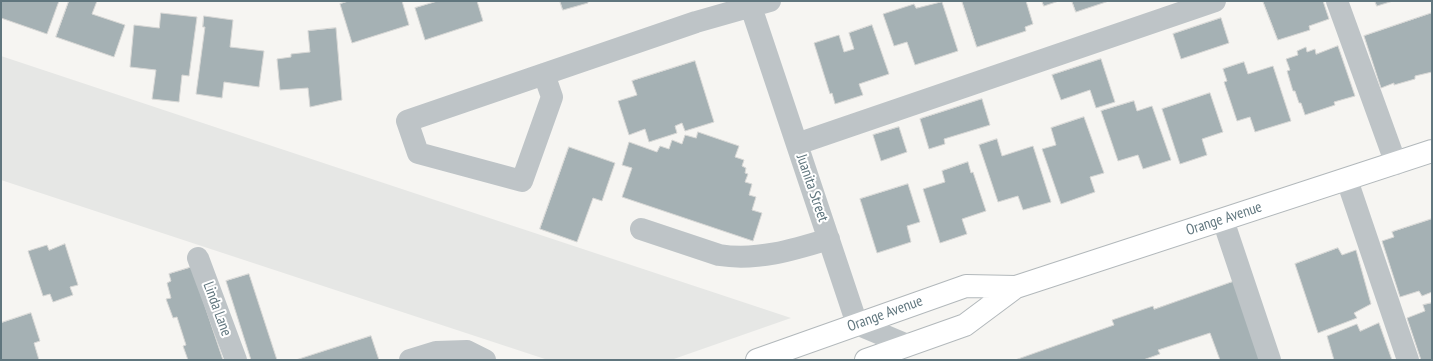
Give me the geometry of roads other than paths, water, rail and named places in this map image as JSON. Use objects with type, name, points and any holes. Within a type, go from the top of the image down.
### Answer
[{"type":"main road","name":"Orange Avenue","points":[[866,360],[965,325],[1016,287],[1432,151]]},
{"type":"main road","name":"Orange Avenue","points":[[757,360],[966,286],[1016,287]]},
{"type":"street","points":[[797,144],[1215,1]]},
{"type":"street","points":[[1337,1],[1396,164]]},
{"type":"street","points":[[544,74],[552,97],[522,181],[418,153],[407,121],[544,74],[696,22],[757,3]]},
{"type":"street","name":"Juanita Street","points":[[757,3],[797,144],[858,324]]},
{"type":"street","points":[[1347,180],[1408,360]]},
{"type":"street","points":[[1223,220],[1270,360]]},
{"type":"street","points":[[641,229],[719,255],[731,257],[752,257],[792,251],[829,239]]},
{"type":"street","name":"Linda Lane","points":[[198,258],[236,360]]},
{"type":"street","points":[[858,324],[906,345]]},
{"type":"street","points":[[410,360],[436,352],[467,351],[485,360]]}]
